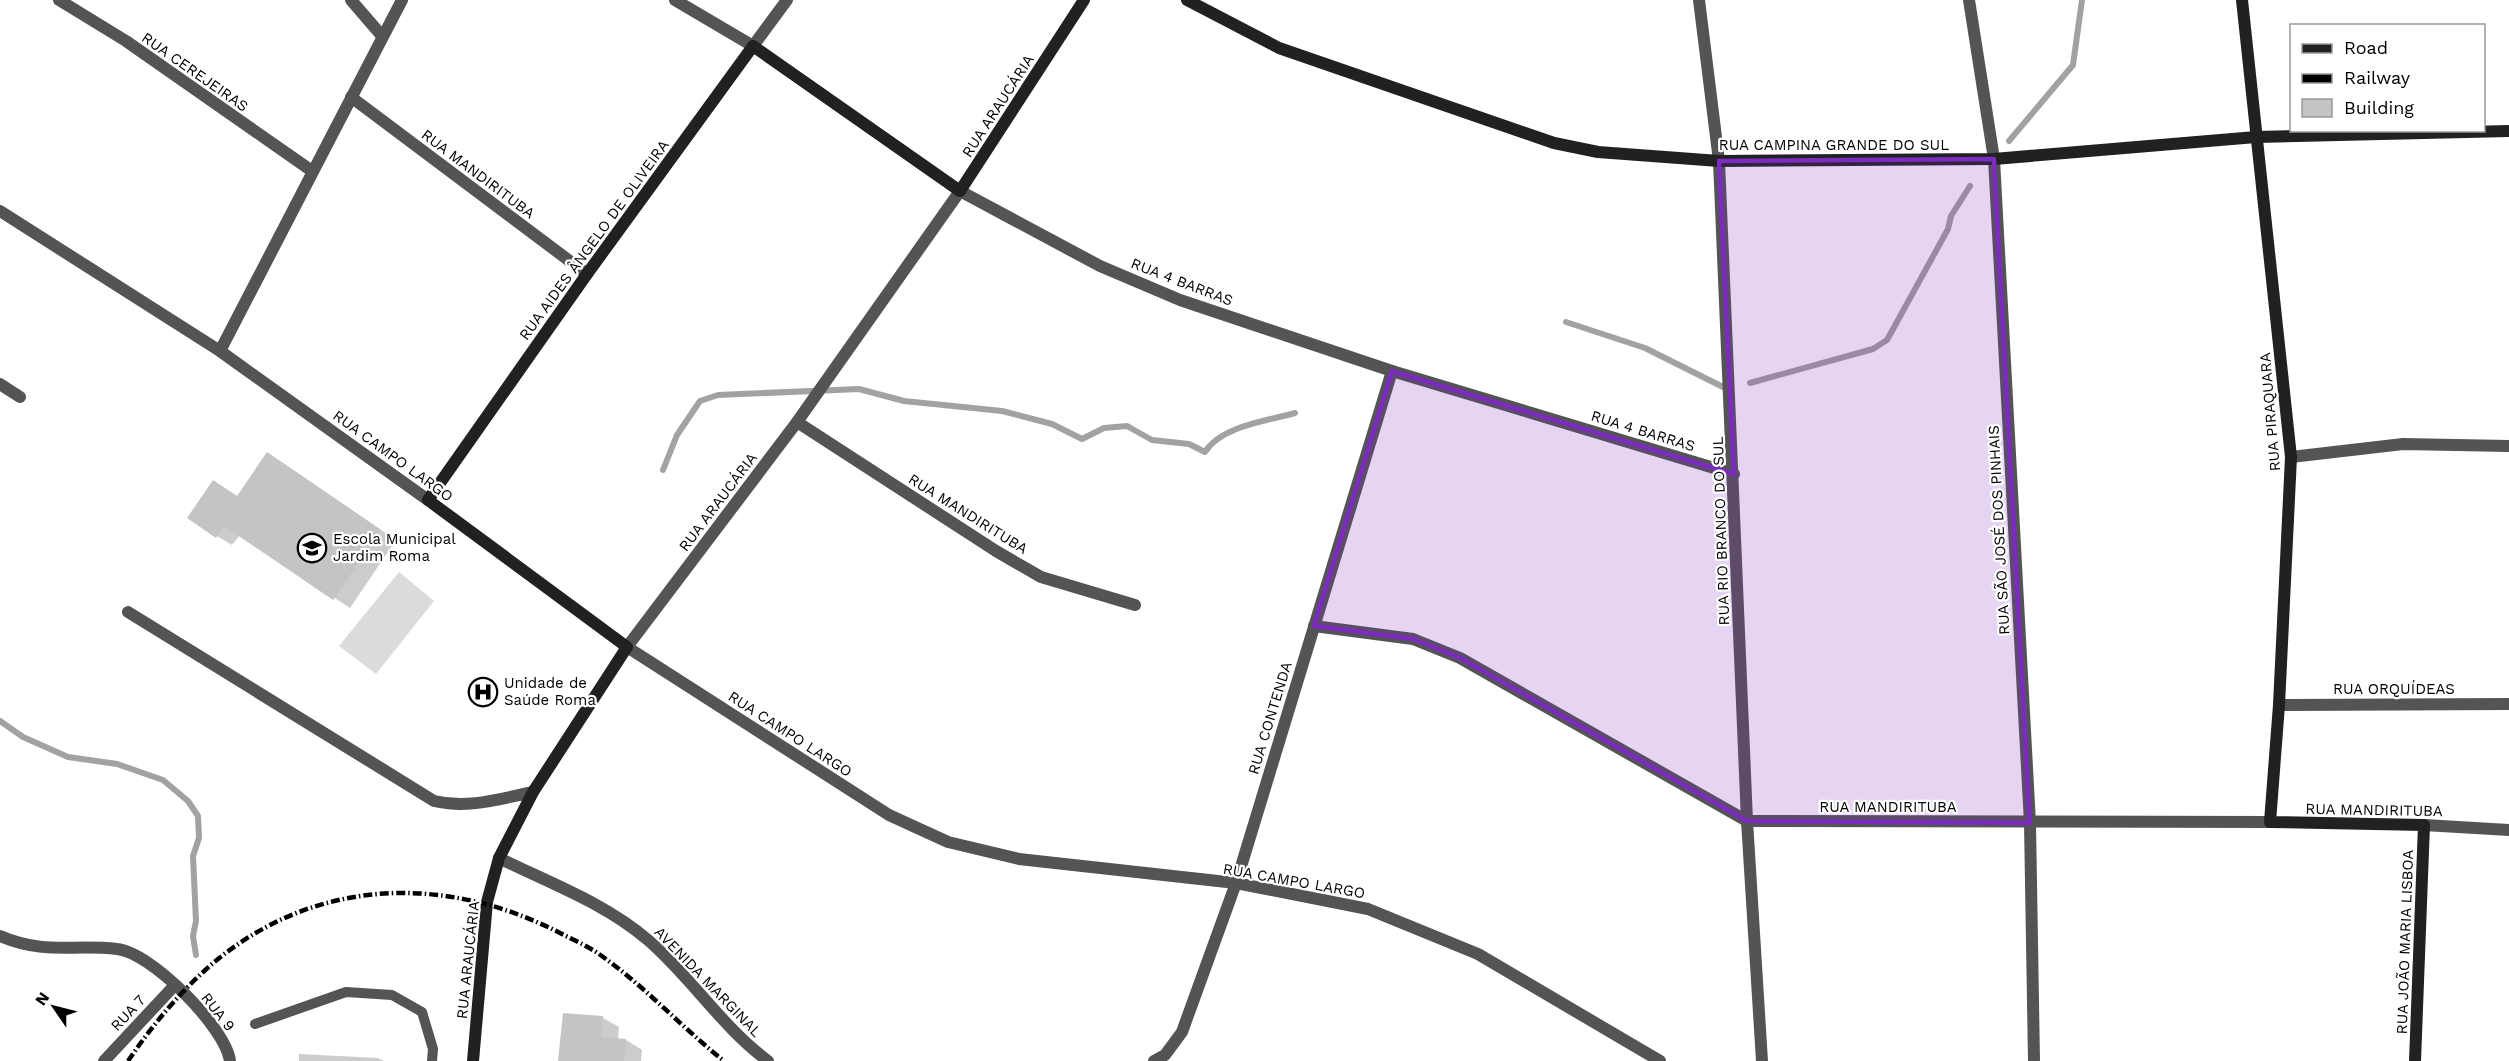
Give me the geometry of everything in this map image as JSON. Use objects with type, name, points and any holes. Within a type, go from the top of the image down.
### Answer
[{"type":"street","name":"RUA CEREJEIRAS","points":[[59,0],[126,41],[312,171]]},
{"type":"street","points":[[351,0],[382,36]]},
{"type":"street","points":[[220,351],[402,0]]},
{"type":"street","name":"RUA 4 BARRAS","points":[[675,0],[753,46],[960,191],[1100,266],[1179,300],[1392,371],[1734,474]]},
{"type":"street","name":"RUA AIDES ÂNGELO DE OLIVEIRA","points":[[428,500],[587,274],[787,0]]},
{"type":"street","name":"RUA ARAUCÁRIA","points":[[473,1061],[487,902],[499,858],[533,792],[627,647],[797,422],[960,191],[1084,0]]},
{"type":"street","name":"RUA CAMPINA GRANDE DO SUL","points":[[1187,0],[1279,48],[1554,143],[1598,152],[1719,161],[1994,159],[2256,137],[2467,132]]},
{"type":"street","name":"RUA RIO BRANCO DO SUL","points":[[1699,0],[1719,161],[1748,821],[1762,1061]]},
{"type":"street","name":"RUA SÃO JOSÉ DOS PINHAIS","points":[[1969,0],[1994,159],[2030,823],[2034,1061]]},
{"type":"street","name":"RUA PIRAQUARA","points":[[2242,0],[2291,457],[2279,705],[2270,822]]},
{"type":"street","name":"RUA MANDIRITUBA","points":[[351,98],[587,274]]},
{"type":"street","name":"RUA CAMPINA GRANDE DO SUL","points":[[2485,132],[2509,131]]},
{"type":"street","name":"RUA CAMPO LARGO","points":[[0,212],[220,351],[428,500],[627,647],[889,815],[948,842],[1019,859],[1236,883],[1368,909],[1478,954],[1660,1061]]},
{"type":"street","name":"RUA CONTENDA","points":[[1154,1061],[1165,1055],[1182,1032],[1236,883],[1392,371]]},
{"type":"street","points":[[0,384],[20,397]]},
{"type":"street","name":"RUA MANDIRITUBA","points":[[797,422],[996,551],[1041,577],[1135,605]]},
{"type":"street","points":[[2291,457],[2403,444],[2509,446]]},
{"type":"street","points":[[128,612],[434,801],[453,806],[476,804],[533,792]]},
{"type":"street","name":"RUA MANDIRITUBA","points":[[1314,626],[1413,639],[1461,658],[1748,821],[2270,822],[2424,825],[2509,830]]},
{"type":"street","name":"RUA ORQUÍDEAS","points":[[2279,705],[2509,704]]},
{"type":"street","name":"RUA JOÃO MARIA LISBOA","points":[[2415,1061],[2424,825]]},
{"type":"street","name":"AVENIDA MARGINAL","points":[[499,858],[610,911],[649,940],[747,1046],[768,1061]]},
{"type":"street","name":"RUA 9","points":[[0,936],[43,949],[119,949],[142,958],[174,986],[219,1032],[230,1061]]},
{"type":"street","name":"RUA 7","points":[[104,1061],[174,986]]},
{"type":"lane","points":[[255,1024],[346,992],[392,994],[422,1012],[433,1049],[432,1061]]},
{"type":"highlighted area","points":[[1994,159],[2030,823],[1747,821],[1460,658],[1413,639],[1314,626],[1392,371],[1734,474],[1719,161]]},
{"type":"shaded area","points":[[399,572],[434,601],[376,674],[339,646]]},
{"type":"building","points":[[267,452],[381,530],[333,600],[224,526],[216,538],[187,518],[213,480],[237,496]]},
{"type":"building","points":[[563,1013],[603,1016],[601,1037],[626,1039],[624,1061],[558,1061]]},
{"type":"waterway","points":[[2009,141],[2073,65],[2082,0]]},
{"type":"waterway","points":[[1750,383],[1873,349],[1887,340],[1948,229],[1951,216],[1970,186]]},
{"type":"waterway","points":[[1566,322],[1645,348],[1725,388]]},
{"type":"waterway","points":[[663,470],[677,435],[700,401],[718,395],[859,389],[904,401],[1002,411],[1052,424],[1082,439],[1104,428],[1127,426],[1152,440],[1189,444],[1205,452],[1212,443],[1233,430],[1295,413]]},
{"type":"waterway","points":[[0,721],[23,737],[68,757],[117,764],[163,780],[188,801],[198,816],[199,838],[193,856],[196,921],[193,936],[196,955]]},
{"type":"railway","points":[[128,1061],[158,1020],[181,994],[218,959],[257,932],[299,912],[341,899],[385,894],[429,894],[473,901],[517,914],[560,933],[592,949],[613,964],[724,1061]]},
{"type":"place","name":"Escola Municipal Jardim Roma","points":[[312,548]]},
{"type":"place","name":"Unidade de Saúde Roma","points":[[483,692]]}]
